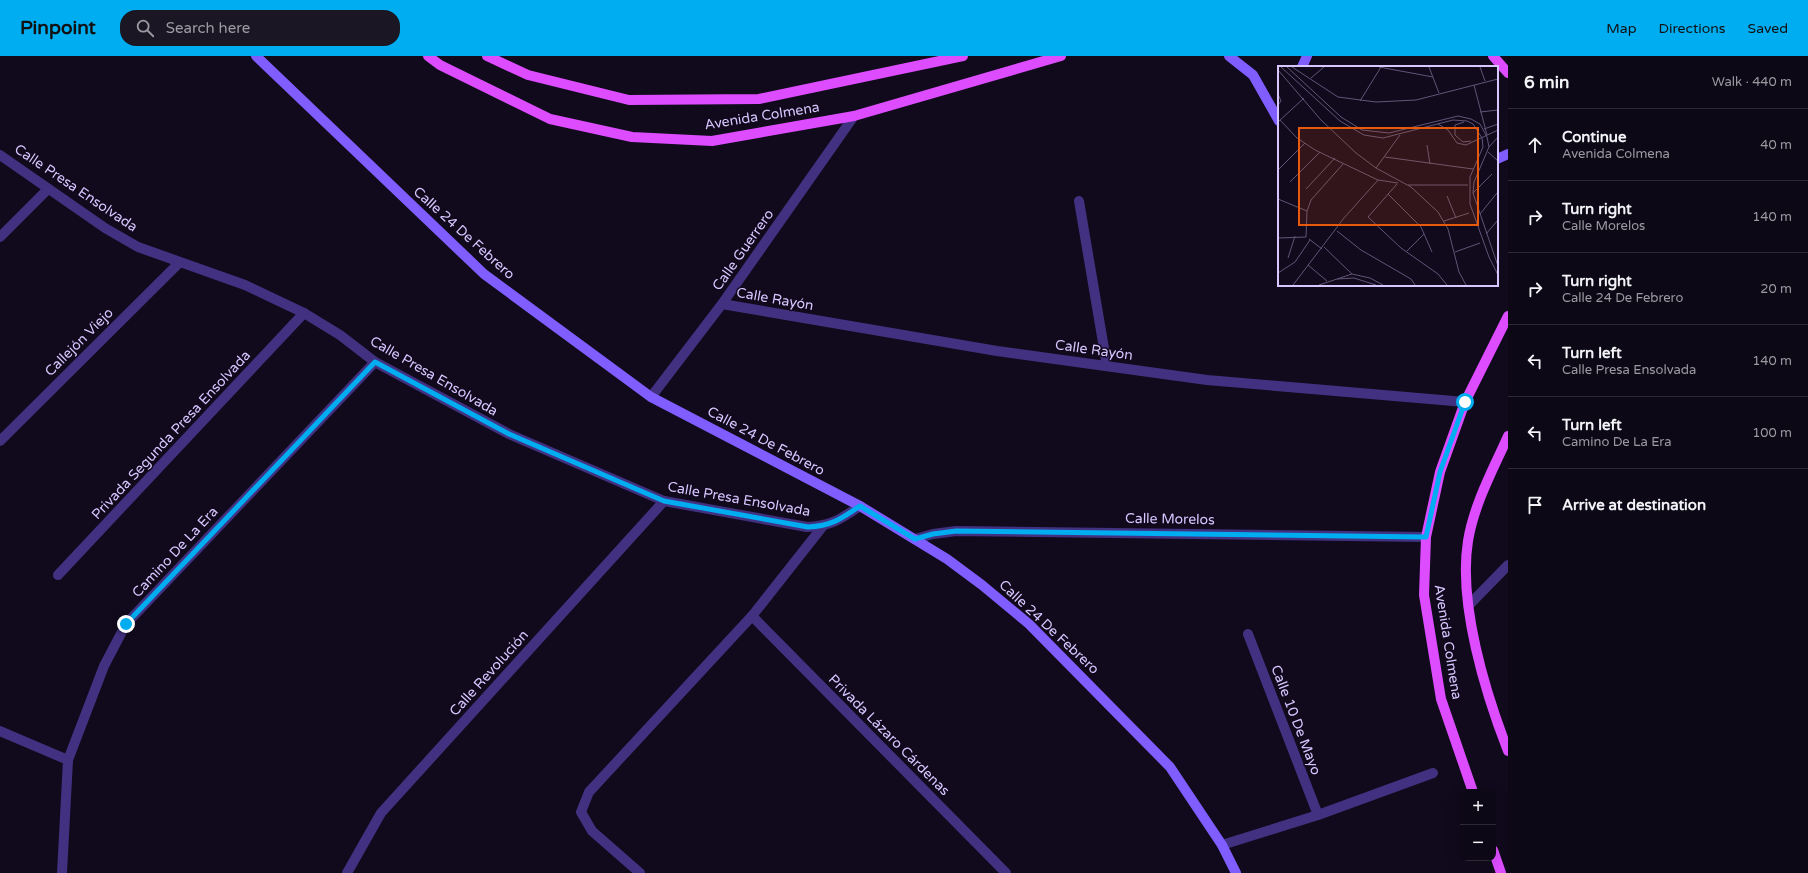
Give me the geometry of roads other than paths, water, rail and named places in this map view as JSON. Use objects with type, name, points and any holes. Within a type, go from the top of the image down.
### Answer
[{"type":"main road","name":"Avenida Colmena","points":[[428,56],[440,65],[550,119],[632,137],[712,141],[854,116],[1061,56]]},
{"type":"main road","name":"Avenida Colmena","points":[[487,56],[528,75],[629,100],[758,99],[963,56]]},
{"type":"main road","points":[[1493,56],[1508,73]]},
{"type":"main road","name":"Avenida Colmena","points":[[1472,789],[1441,699],[1424,595],[1426,537],[1440,472],[1465,402],[1508,316]]},
{"type":"main road","name":"Avenida Colmena","points":[[1508,436],[1476,511],[1468,541],[1466,571],[1468,605],[1478,657],[1495,719],[1508,751]]},
{"type":"main road","points":[[1496,859],[1501,873]]},
{"type":"street","name":"Calle 24 De Febrero","points":[[256,56],[484,274],[651,397],[860,506],[915,539],[982,585],[1029,624],[1170,767],[1222,845],[1236,873]]},
{"type":"street","points":[[1229,56],[1253,75],[1278,119]]},
{"type":"street","points":[[1302,66],[1307,56]]},
{"type":"street","name":"Calle Guerrero","points":[[651,397],[722,304],[854,116]]},
{"type":"street","points":[[1498,159],[1508,154]]},
{"type":"street","name":"Calle Presa Ensolvada","points":[[0,155],[105,228],[132,243],[245,286],[304,313],[340,335],[375,362],[509,434],[664,501],[795,526],[823,526],[834,523],[860,506]]},
{"type":"street","points":[[0,237],[48,189]]},
{"type":"street","points":[[1079,202],[1106,366]]},
{"type":"street","name":"Callejón Viejo","points":[[0,441],[179,262]]},
{"type":"street","name":"Calle Rayón","points":[[722,304],[997,351],[1207,380],[1465,402]]},
{"type":"street","name":"Privada Segunda Presa Ensolvada","points":[[58,575],[304,313]]},
{"type":"street","name":"Camino De La Era","points":[[62,873],[68,760],[104,666],[126,624],[375,362]]},
{"type":"street","name":"Calle Revolución","points":[[347,873],[381,813],[664,501]]},
{"type":"street","points":[[640,873],[592,830],[581,812],[589,792],[752,616],[823,526]]},
{"type":"street","name":"Calle Morelos","points":[[915,539],[933,534],[956,531],[1426,537]]},
{"type":"street","points":[[1468,605],[1508,565]]},
{"type":"street","name":"Privada Lázaro Cárdenas","points":[[752,616],[1006,873]]},
{"type":"street","name":"Calle 10 De Mayo","points":[[1248,634],[1318,815]]},
{"type":"street","points":[[0,731],[68,760]]},
{"type":"street","points":[[1222,845],[1318,815],[1433,773]]}]
